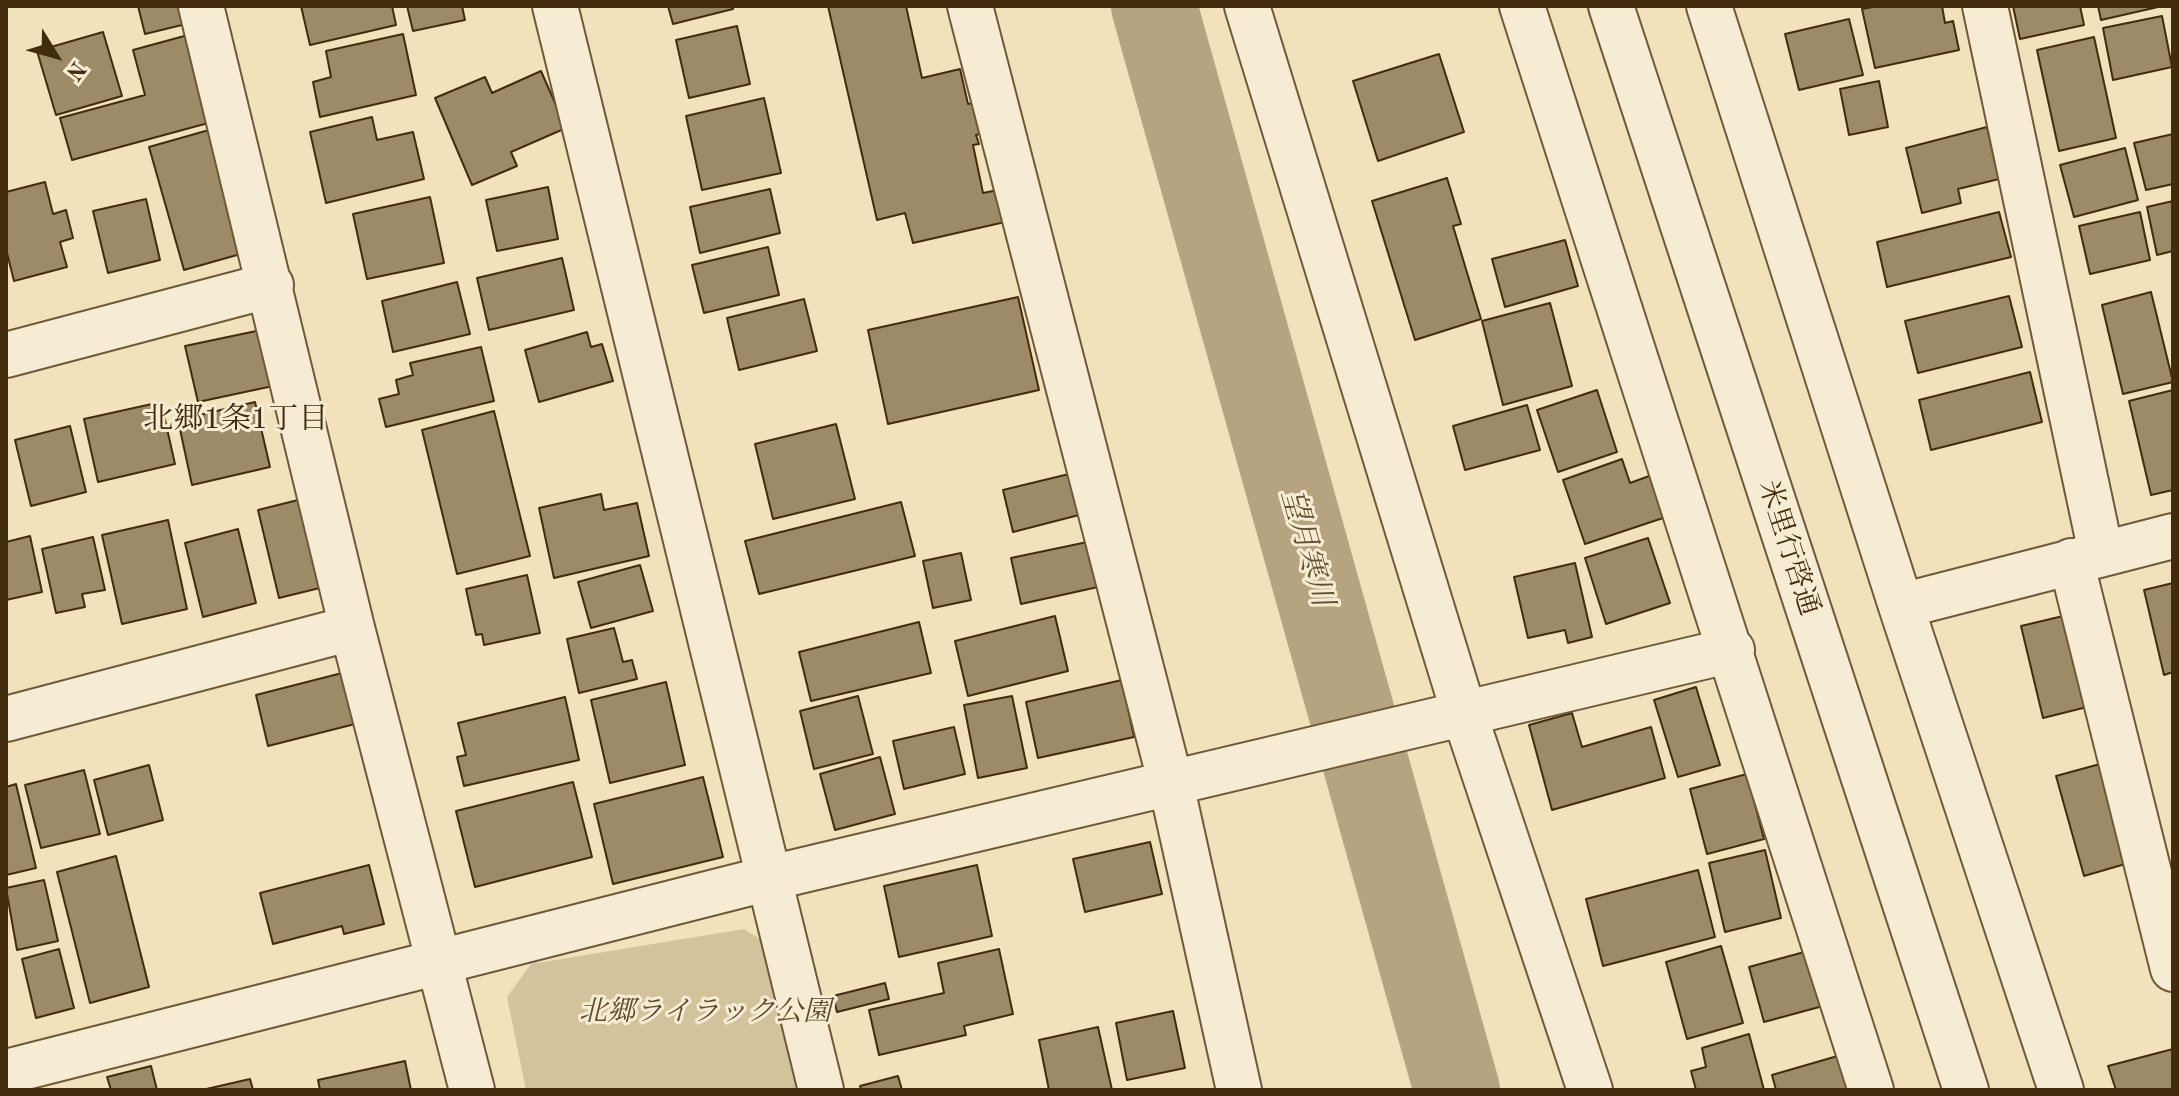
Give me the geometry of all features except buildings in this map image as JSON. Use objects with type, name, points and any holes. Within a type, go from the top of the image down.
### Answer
[{"type":"street","points":[[201,6],[352,628],[436,961],[472,1090]]},
{"type":"street","points":[[555,6],[821,1090]]},
{"type":"street","points":[[970,6],[1171,784],[1239,1090]]},
{"type":"street","points":[[1247,6],[1464,713],[1590,1090]]},
{"type":"street","points":[[1522,6],[1732,650],[1871,1090]]},
{"type":"street","name":"米里行啓通","points":[[1611,6],[1966,1090]]},
{"type":"street","points":[[1709,6],[1901,606],[2061,1090]]},
{"type":"street","points":[[1985,6],[2086,557],[2173,969]]},
{"type":"street","points":[[6,355],[271,285]]},
{"type":"street","points":[[1901,606],[2173,536]]},
{"type":"street","points":[[6,719],[352,628]]},
{"type":"street","points":[[6,1072],[770,878],[1732,650]]},
{"type":"green space","name":"北郷ライラック公園","points":[[744,929],[771,946],[804,1090],[526,1090],[507,997],[531,964]]},
{"type":"waterway","name":"望月寒川","points":[[1154,6],[1457,1090]]},
{"type":"district","name":"北郷1条1丁目","points":[[236,420]]}]
